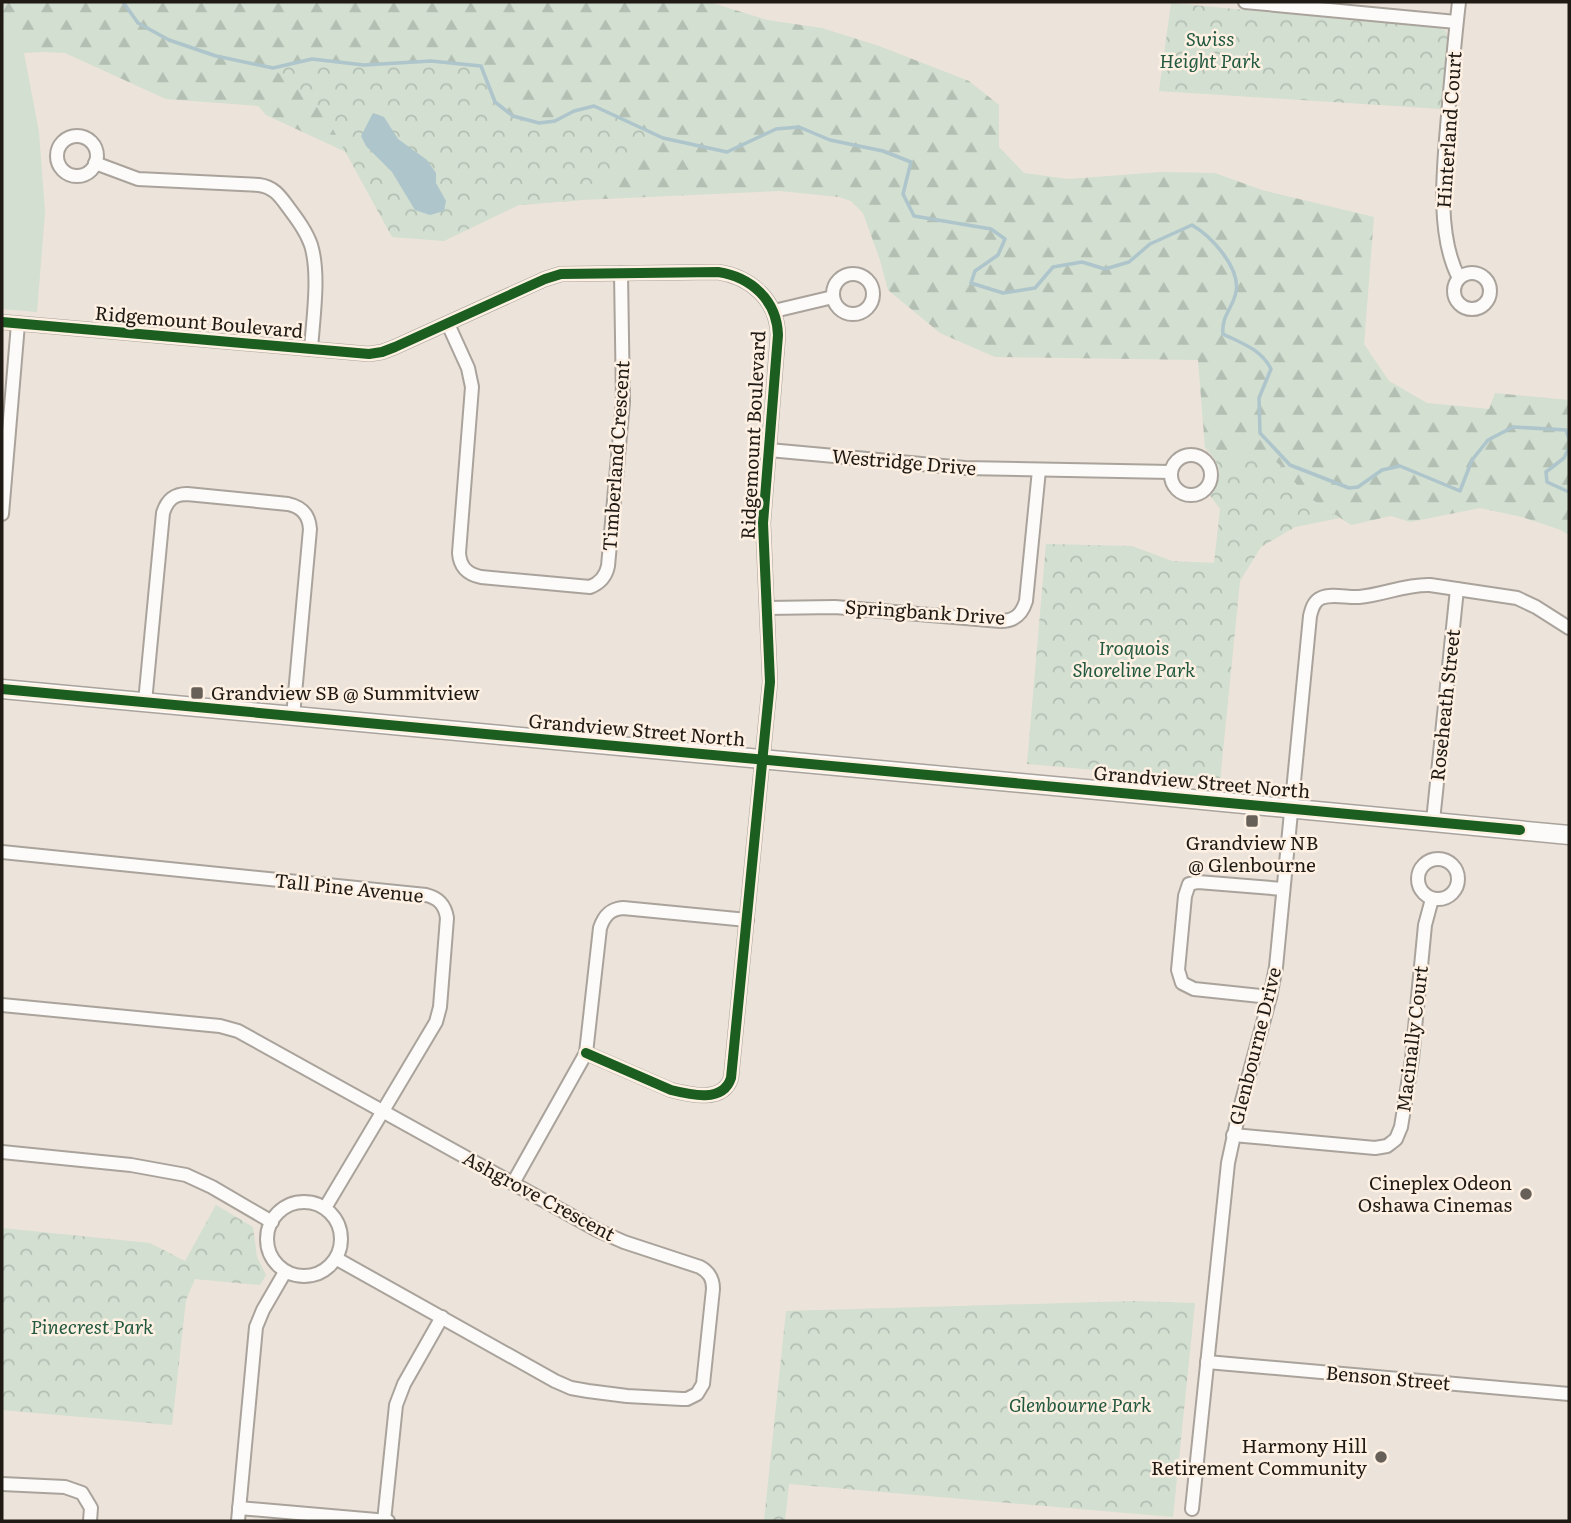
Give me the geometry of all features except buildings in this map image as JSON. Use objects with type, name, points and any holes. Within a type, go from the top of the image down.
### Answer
[{"type":"street","points":[[1245,2],[1457,22]]},
{"type":"street","name":"Hinterland Court","points":[[1459,2],[1443,209],[1452,264],[1460,278]]},
{"type":"street","points":[[95,163],[138,179],[259,185],[275,191],[298,220],[312,250],[315,275],[311,349]]},
{"type":"street","name":"Ridgemount Boulevard","points":[[2,322],[361,354],[382,352],[550,277],[568,274],[708,271],[727,273],[753,286],[767,300],[774,311],[778,328],[762,523],[770,682],[730,1084],[724,1091],[712,1095],[676,1091],[586,1053]]},
{"type":"street","name":"Timberland Crescent","points":[[448,324],[468,368],[472,387],[459,553],[462,565],[470,574],[481,577],[590,587],[604,578],[608,566],[623,402],[621,272]]},
{"type":"street","points":[[774,311],[833,297]]},
{"type":"street","points":[[2,513],[18,324]]},
{"type":"street","name":"Westridge Drive","points":[[769,450],[965,468],[1171,472]]},
{"type":"street","name":"Springbank Drive","points":[[766,608],[835,607],[1001,621],[1014,619],[1023,609],[1028,592],[1039,470]]},
{"type":"street","points":[[145,702],[163,513],[166,504],[173,497],[187,494],[288,504],[302,509],[307,516],[310,529],[293,716]]},
{"type":"street","name":"Glenbourne Drive","points":[[1192,1508],[1224,1188],[1233,1135],[1270,997],[1278,953],[1310,616],[1316,602],[1325,597],[1368,596],[1423,585],[1457,589]]},
{"type":"street","points":[[1457,589],[1509,596],[1524,601],[1569,628]]},
{"type":"street","name":"Roseheath Street","points":[[1433,821],[1457,589]]},
{"type":"street","name":"Grandview Street North","points":[[2,690],[1569,835]]},
{"type":"street","name":"Tall Pine Avenue","points":[[2,852],[426,895],[436,898],[444,906],[447,918],[438,1014],[429,1035],[325,1208]]},
{"type":"street","points":[[1270,997],[1194,989],[1182,984],[1178,970],[1185,896],[1189,884],[1198,882],[1283,889]]},
{"type":"street","name":"Macinally Court","points":[[1233,1135],[1375,1148],[1387,1146],[1396,1139],[1401,1127],[1409,1077],[1424,925],[1432,899]]},
{"type":"street","points":[[513,1184],[586,1053],[600,928],[607,914],[623,908],[747,920]]},
{"type":"street","name":"Ashgrove Crescent","points":[[2,1004],[232,1028],[606,1234],[695,1265],[709,1273],[713,1289],[704,1376],[700,1389],[692,1397],[682,1399],[627,1396],[571,1388],[337,1258]]},
{"type":"street","points":[[2,1152],[131,1165],[186,1175],[272,1222]]},
{"type":"street","points":[[306,1202],[325,1208],[334,1216],[342,1237],[337,1258],[320,1274],[308,1277],[285,1272],[270,1255],[267,1244],[272,1222],[278,1213],[295,1203],[306,1202]]},
{"type":"street","points":[[238,1521],[256,1326],[285,1272]]},
{"type":"street","points":[[239,1508],[386,1521],[396,1405],[404,1384],[442,1317]]},
{"type":"street","name":"Benson Street","points":[[1207,1362],[1569,1394]]},
{"type":"street","points":[[2,1485],[65,1487],[82,1493],[91,1508],[90,1521]]},
{"type":"green space","points":[[2,2],[709,2],[767,20],[822,28],[879,46],[969,81],[999,105],[999,147],[1024,173],[1068,179],[1161,172],[1215,173],[1262,190],[1374,217],[1364,344],[1389,381],[1427,403],[1489,409],[1495,393],[1569,400],[1569,535],[1522,517],[1480,508],[1410,522],[1391,516],[1351,525],[1305,495],[1272,459],[1205,448],[1198,360],[995,357],[940,333],[888,290],[863,213],[851,201],[839,197],[780,191],[519,205],[348,153],[266,115],[258,106],[166,99],[65,53],[24,53],[4,31]]},
{"type":"green space","name":"Swiss Height Park","points":[[1171,3],[1440,28],[1445,30],[1448,37],[1441,109],[1159,91]]},
{"type":"green space","points":[[2,24],[4,31],[24,53],[39,132],[45,212],[37,312],[2,309]]},
{"type":"green space","points":[[312,59],[364,65],[431,61],[481,66],[495,102],[513,116],[539,123],[555,121],[574,111],[594,106],[663,138],[581,200],[519,205],[444,241],[392,237],[323,111],[273,68]]},
{"type":"green space","name":"Iroquois Shoreline Park","points":[[1205,448],[1272,459],[1305,495],[1340,518],[1295,527],[1261,547],[1240,581],[1220,781],[1027,764],[1046,544],[1132,546],[1172,561],[1214,563],[1220,509],[1209,494],[1217,481],[1219,470],[1215,459]]},
{"type":"green space","name":"Pinecrest Park","points":[[216,1205],[253,1227],[257,1257],[266,1275],[260,1285],[195,1279],[186,1300],[172,1425],[2,1410],[2,1228],[150,1243],[185,1261]]},
{"type":"green space","name":"Glenbourne Park","points":[[1135,1301],[1195,1303],[1173,1517],[789,1484],[785,1521],[764,1521],[786,1311]]},
{"type":"water","points":[[373,113],[384,117],[398,139],[427,160],[436,173],[436,183],[446,201],[444,211],[430,215],[415,210],[392,172],[366,146],[361,136]]},
{"type":"waterway","points":[[123,2],[138,23],[169,40],[216,56],[273,68],[312,59],[364,65],[431,61],[481,66],[495,102],[513,116],[539,123],[555,121],[574,111],[594,106],[663,138],[727,152],[776,129],[799,127],[830,140],[883,151],[911,162],[903,194],[914,216],[991,229],[1005,239],[998,255],[975,271],[971,283],[1003,293],[1035,288],[1053,267],[1082,262],[1105,269],[1129,262],[1150,244],[1192,225],[1216,245],[1234,273],[1236,292],[1225,317],[1223,334],[1262,356],[1271,369],[1259,398],[1260,433],[1290,465],[1349,488],[1358,487],[1382,470],[1400,466],[1460,491],[1472,460],[1488,440],[1513,427],[1566,430],[1569,439]]},
{"type":"waterway","points":[[1569,448],[1564,458],[1546,472],[1547,482],[1569,492]]},
{"type":"cycle path","points":[[2,322],[369,354],[395,347],[561,274],[718,272],[741,279],[760,292],[773,311],[778,335],[763,523],[770,682],[731,1078],[727,1086],[714,1094],[688,1094],[671,1090],[586,1053]]},
{"type":"cycle path","points":[[2,689],[1520,830]]},
{"type":"place","name":"Grandview SB @ Summitview","points":[[197,693]]},
{"type":"place","name":"Grandview NB @ Glenbourne","points":[[1252,821]]},
{"type":"place","name":"Cineplex Odeon Oshawa Cinemas","points":[[1526,1194]]},
{"type":"place","name":"Harmony Hill Retirement Community","points":[[1381,1457]]}]
